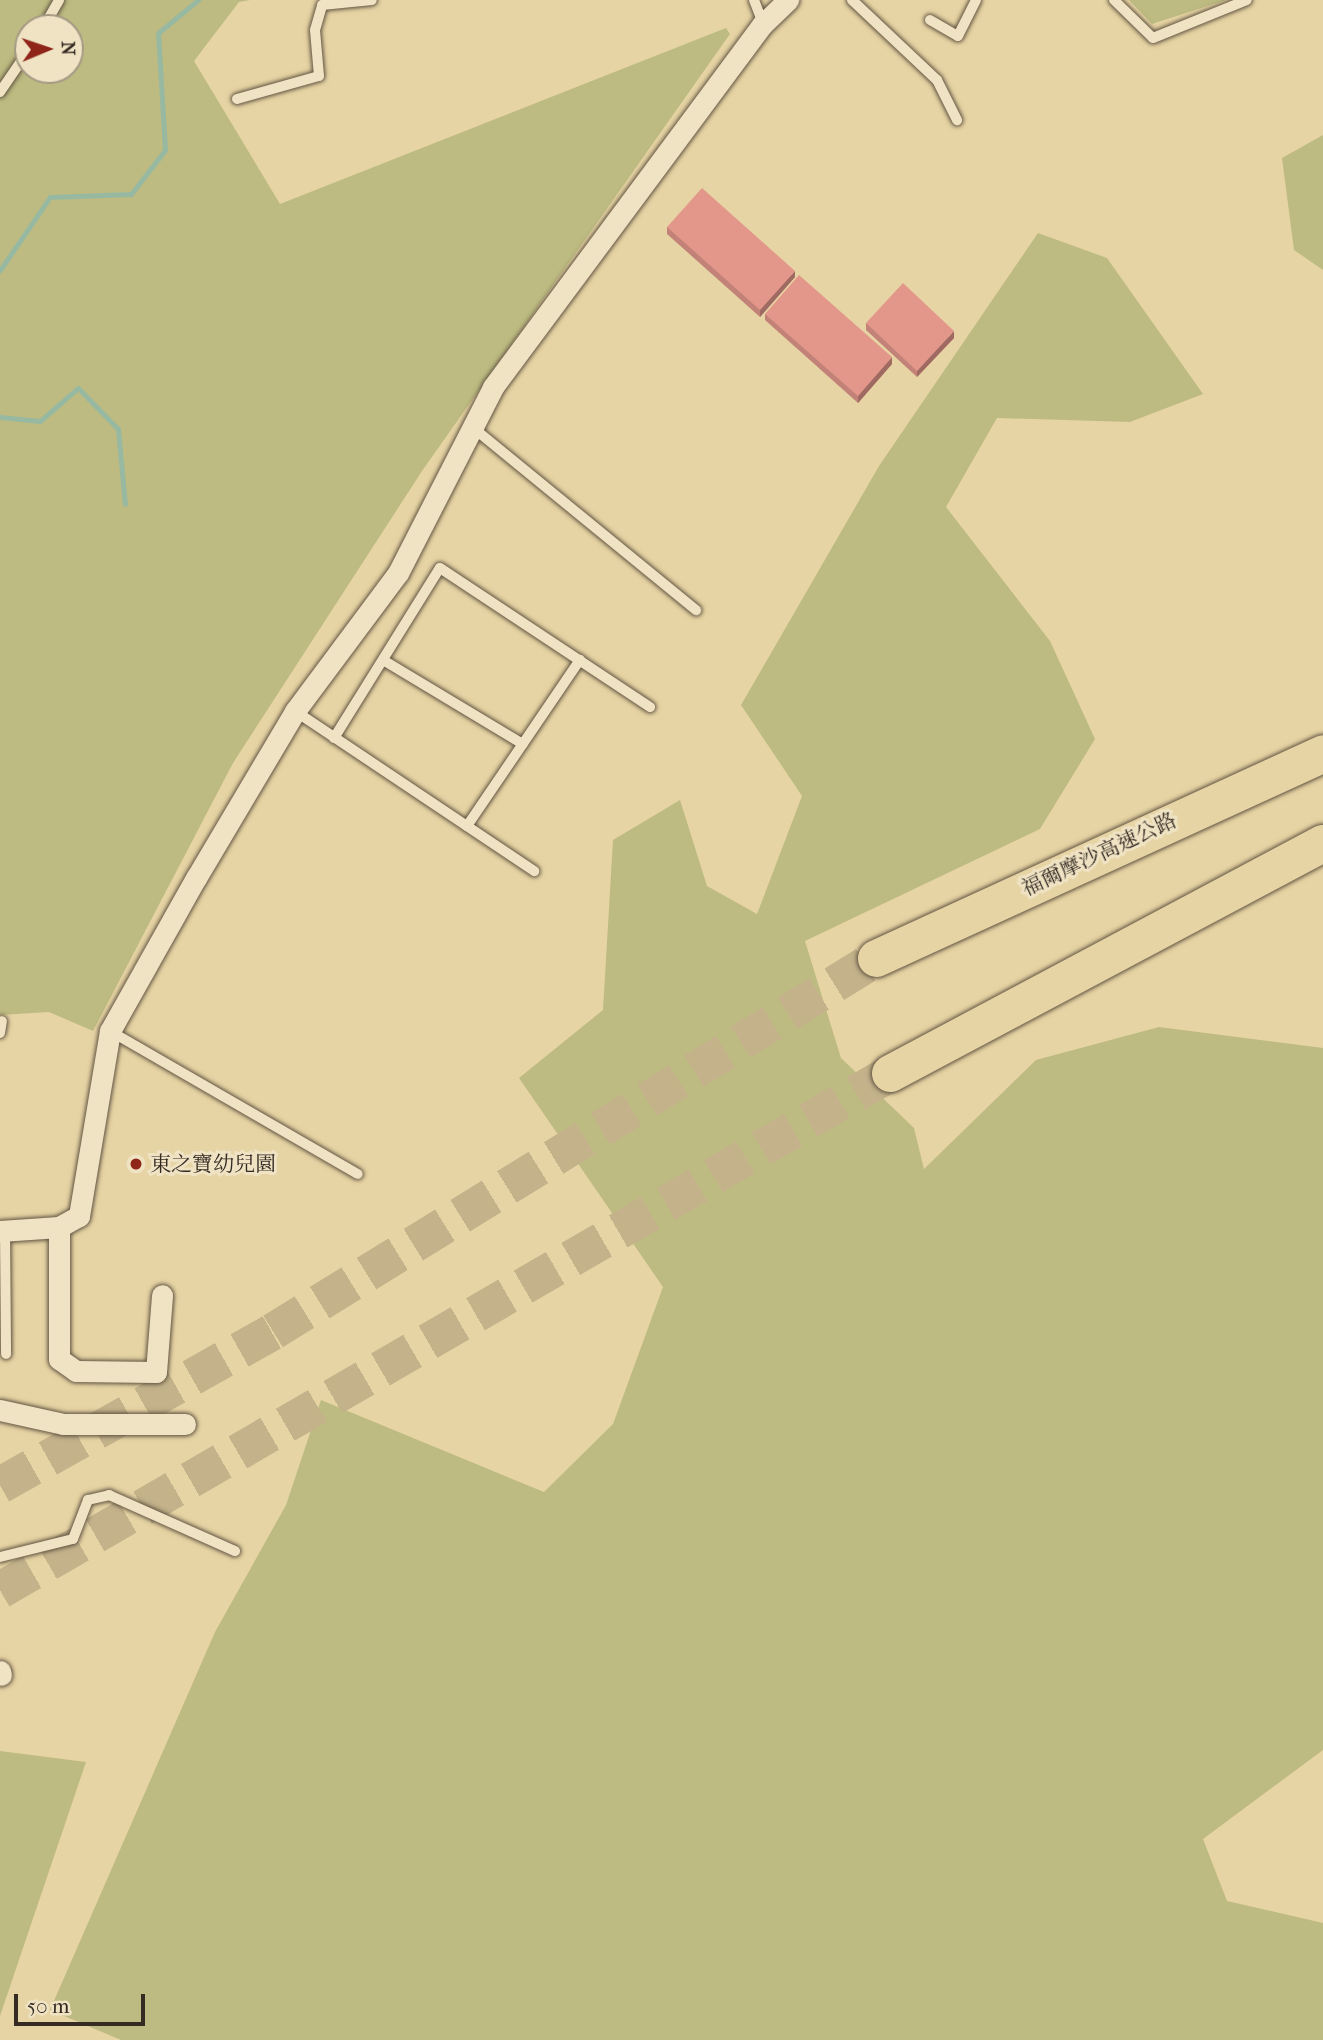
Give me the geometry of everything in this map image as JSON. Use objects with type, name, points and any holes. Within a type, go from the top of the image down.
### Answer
[{"type":"highway","name":"福爾摩沙高速公路","points":[[876,958],[1323,753]]},
{"type":"highway","points":[[890,1073],[1323,843]]},
{"type":"street","points":[[2,1231],[59,1227],[79,1216],[110,1031],[295,711],[398,573],[493,387],[763,24],[788,0]]},
{"type":"street","points":[[59,1227],[59,1359],[76,1371],[156,1372],[162,1295]]},
{"type":"street","points":[[0,1410],[63,1424],[185,1424]]},
{"type":"lane","points":[[237,99],[319,76],[315,30],[323,5],[372,0]]},
{"type":"lane","points":[[754,0],[763,24]]},
{"type":"lane","points":[[852,0],[937,80],[957,120]]},
{"type":"lane","points":[[930,20],[958,36],[976,0]]},
{"type":"lane","points":[[1114,0],[1153,38],[1247,0]]},
{"type":"lane","points":[[0,92],[14,72]]},
{"type":"lane","points":[[471,426],[696,610]]},
{"type":"lane","points":[[334,738],[440,568],[650,707]]},
{"type":"lane","points":[[383,660],[523,744]]},
{"type":"lane","points":[[467,826],[580,660]]},
{"type":"lane","points":[[295,711],[534,871]]},
{"type":"lane","points":[[110,1031],[358,1174]]},
{"type":"lane","points":[[2,1231],[6,1354]]},
{"type":"lane","points":[[0,1557],[73,1539],[88,1500],[108,1495],[235,1551]]},
{"type":"shaded area","points":[[0,0],[250,0],[239,2],[194,61],[280,204],[726,28],[730,34],[422,471],[233,763],[93,1031],[49,1012],[0,1015]]},
{"type":"shaded area","points":[[1129,0],[1226,0],[1152,24]]},
{"type":"shaded area","points":[[1323,135],[1323,270],[1294,250],[1282,158]]},
{"type":"shaded area","points":[[1038,233],[1107,258],[1203,394],[1130,422],[997,418],[946,507],[1050,641],[1095,739],[1040,829],[805,941],[841,1058],[914,1128],[924,1169],[1036,1060],[1159,1027],[1323,1048],[1323,1750],[1203,1839],[1227,1901],[1323,1923],[1323,2040],[121,2040],[50,2010],[215,1632],[286,1505],[321,1400],[544,1492],[613,1424],[663,1287],[519,1078],[603,1010],[613,840],[680,800],[707,886],[757,914],[802,796],[741,705],[879,466]]},
{"type":"shaded area","points":[[0,1751],[86,1762],[0,2016]]},
{"type":"building","points":[[702,188],[795,271],[760,310],[667,227]]},
{"type":"building","points":[[799,275],[892,357],[858,396],[765,314]]},
{"type":"building","points":[[903,283],[954,331],[917,371],[866,323]]},
{"type":"waterway","points":[[0,270],[50,197],[131,194],[165,150],[158,33],[198,0]]},
{"type":"waterway","points":[[0,417],[40,421],[78,388],[118,429],[125,504]]},
{"type":"tunnel","points":[[0,1485],[273,1331],[876,958]]},
{"type":"tunnel","points":[[0,1590],[890,1073]]},
{"type":"place","name":"東之寶幼兒園","points":[[136,1164]]}]
